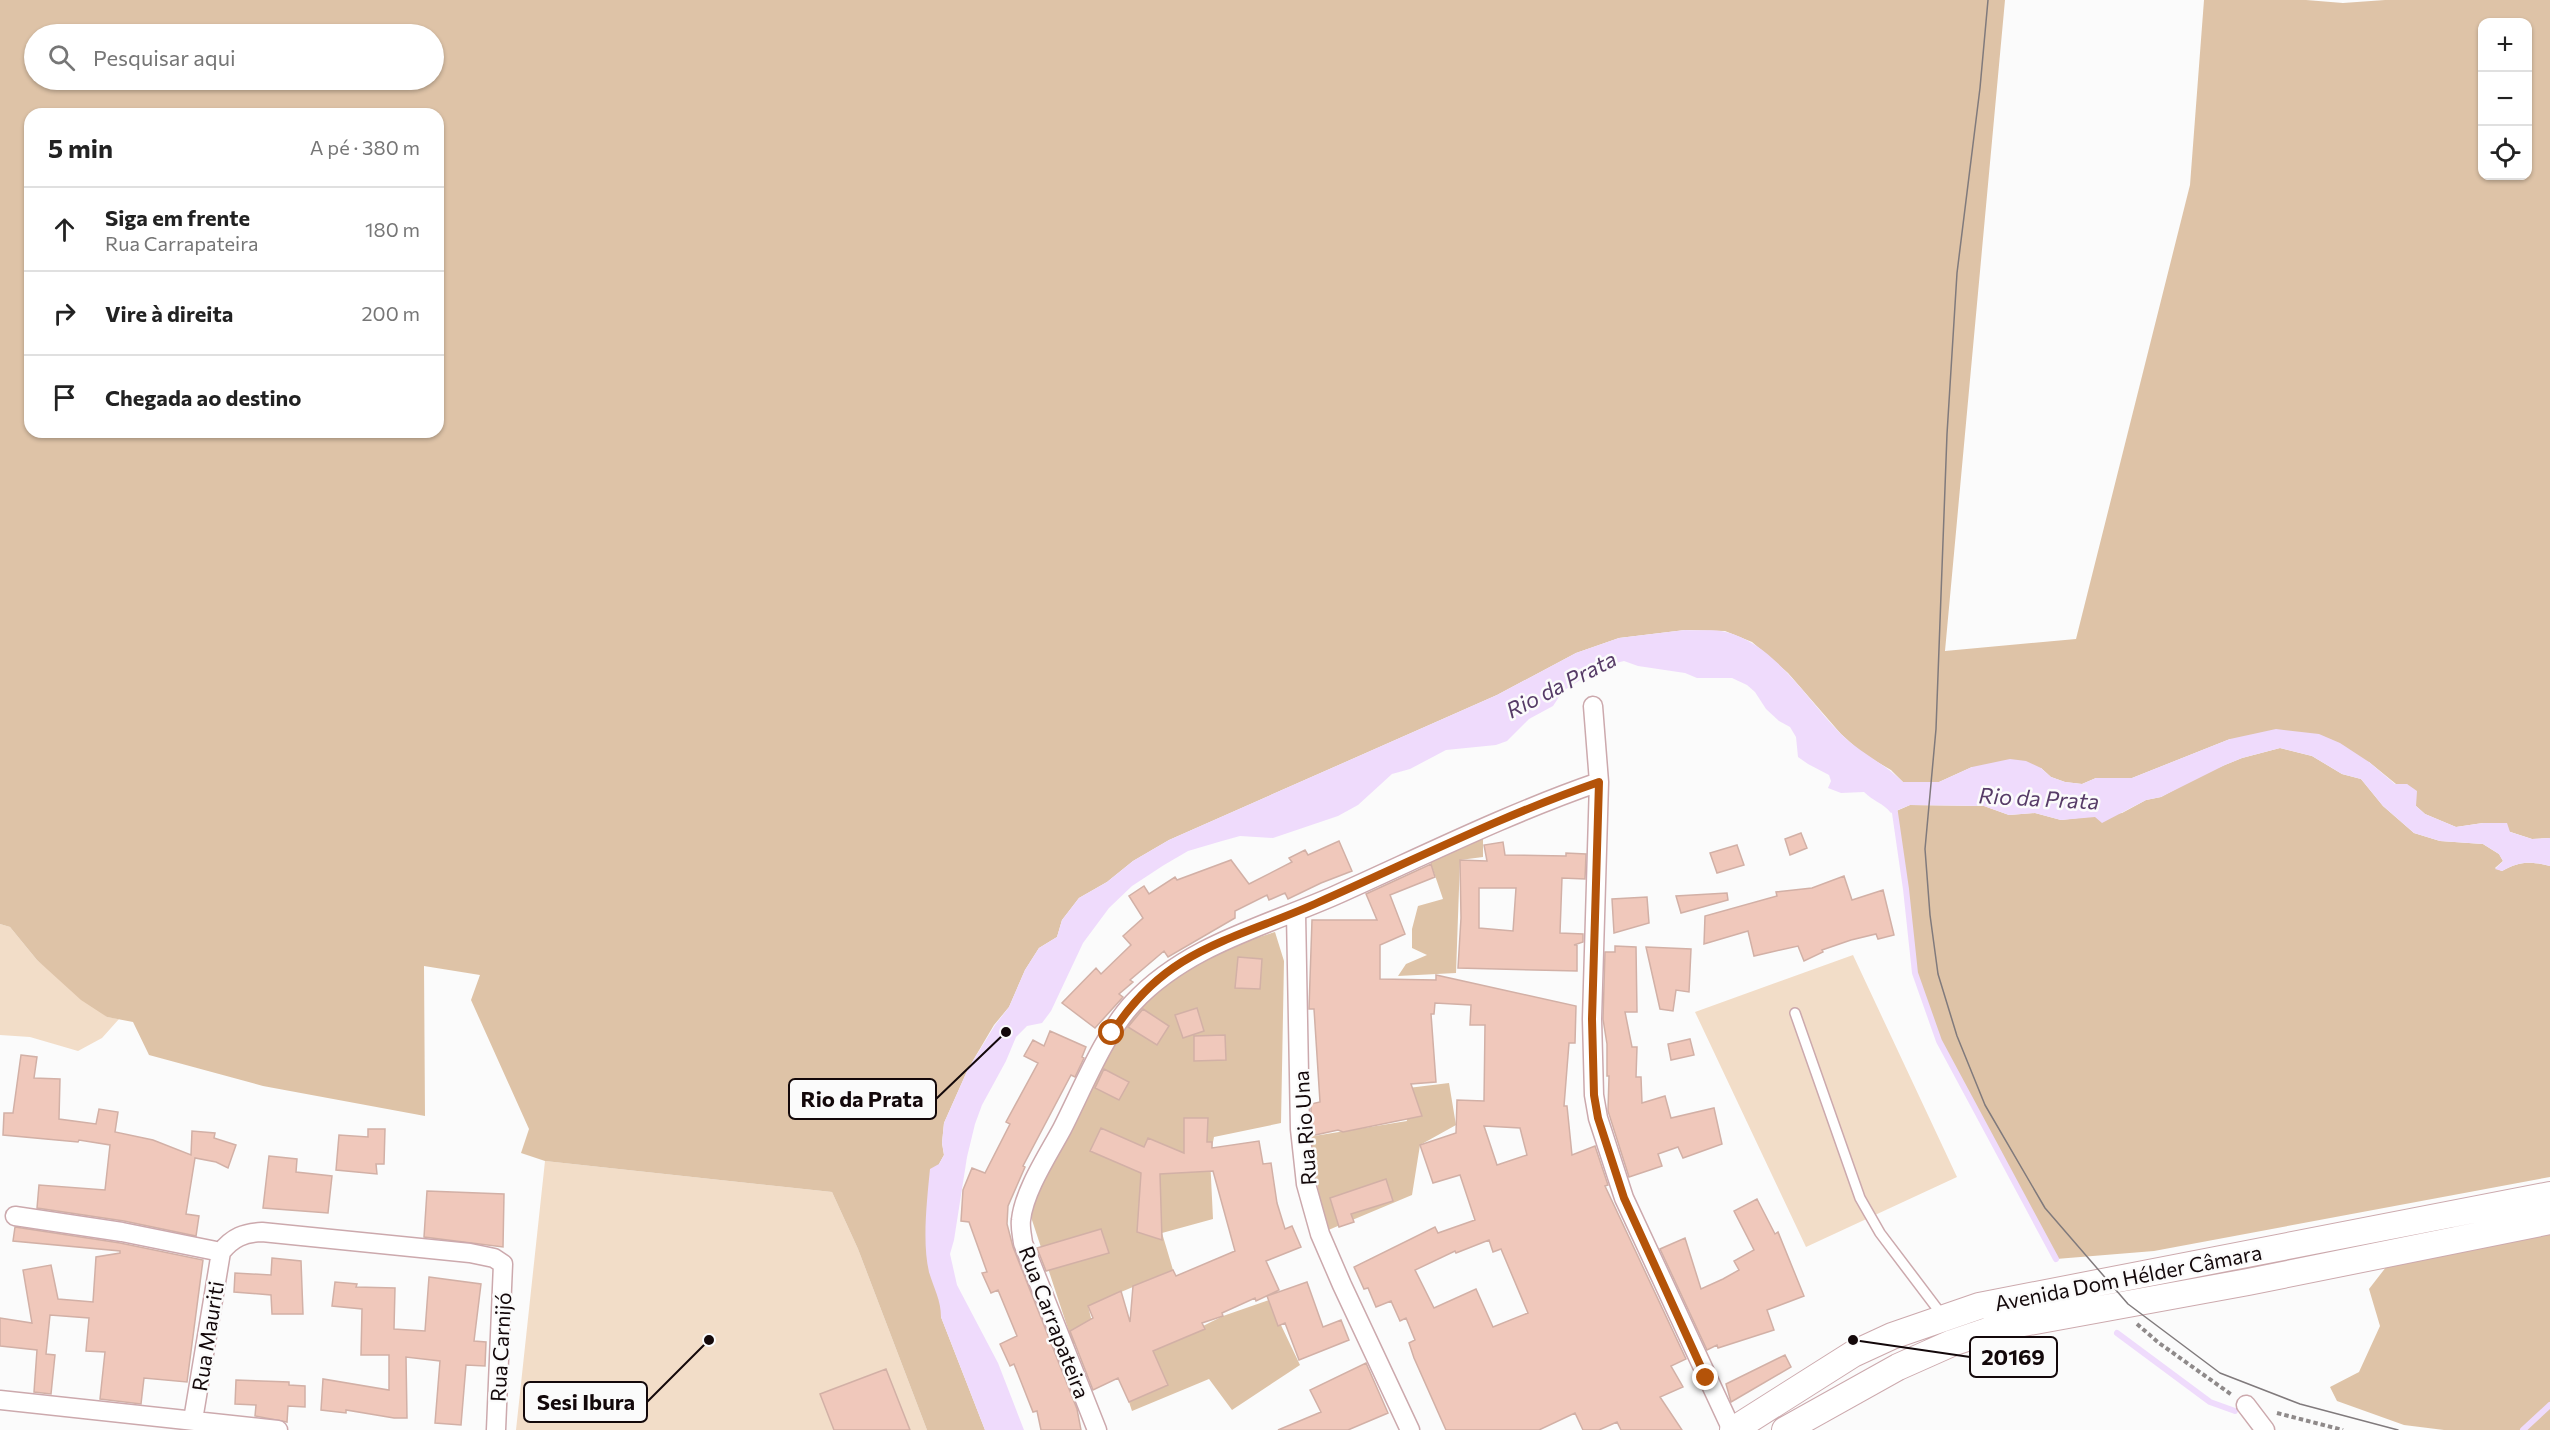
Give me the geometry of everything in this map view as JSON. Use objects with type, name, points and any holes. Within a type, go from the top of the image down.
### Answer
[{"type":"main road","name":"Avenida Dom Hélder Câmara","points":[[1732,1430],[1853,1354],[1892,1336],[1979,1306],[2550,1195]]},
{"type":"main road","name":"Avenida Dom Hélder Câmara","points":[[1785,1430],[1898,1367],[1952,1343],[1996,1328],[2550,1221]]},
{"type":"street","points":[[1593,706],[1599,782],[1592,1019],[1594,1095],[1598,1118],[1624,1198],[1732,1430]]},
{"type":"street","name":"Rua Carrapateira","points":[[1096,1430],[1023,1242],[1021,1222],[1023,1208],[1038,1175],[1112,1033],[1134,1002],[1180,963],[1206,948],[1296,913],[1548,799],[1599,782]]},
{"type":"street","name":"Rua Rio Una","points":[[1296,913],[1300,1129],[1306,1184],[1320,1234],[1410,1430]]},
{"type":"street","points":[[15,1216],[122,1232],[221,1252]]},
{"type":"street","name":"Rua Carnijó","points":[[221,1252],[237,1237],[262,1232],[470,1253],[494,1258],[503,1264],[496,1430]]},
{"type":"street","name":"Rua Mauriti","points":[[193,1420],[221,1252]]},
{"type":"street","points":[[0,1400],[278,1430]]},
{"type":"street","points":[[2246,1405],[2265,1430]]},
{"type":"lane","points":[[1795,1013],[1860,1198],[1880,1233],[1944,1317]]},
{"type":"path","points":[[2116,1306],[2158,1343],[2246,1405],[2343,1430]]},
{"type":"shaded area","points":[[0,0],[2005,0],[1945,651],[2076,639],[2190,185],[2204,0],[2306,0],[2343,3],[2385,0],[2550,0],[2550,838],[2532,839],[2483,823],[2456,827],[2425,814],[2416,806],[2407,784],[2396,784],[2369,762],[2230,739],[2132,778],[2096,778],[2082,784],[2051,777],[2041,768],[1972,767],[1939,782],[1903,782],[1891,770],[1862,753],[1841,734],[1788,673],[1752,642],[1725,631],[1685,630],[1619,638],[1576,653],[1497,695],[1169,840],[1133,861],[1107,882],[1079,898],[1062,920],[1057,937],[1039,948],[1025,970],[1009,1007],[994,1025],[968,1069],[944,1123],[942,1143],[944,1155],[939,1164],[929,1271],[941,1301],[941,1317],[985,1430],[927,1430],[858,1249],[832,1192],[545,1161],[521,1153],[529,1129],[471,1000],[480,975],[424,966],[425,1116],[263,1086],[149,1055],[133,1022],[107,1017],[81,1000],[37,960],[10,927],[0,924]]},
{"type":"shaded area","points":[[2280,748],[2312,756],[2342,774],[2361,779],[2383,806],[2414,833],[2440,841],[2483,844],[2499,854],[2503,861],[2495,868],[2502,871],[2525,863],[2550,866],[2550,1177],[2154,1251],[2056,1259],[1939,1041],[1915,973],[1906,889],[1894,812],[1910,805],[1984,806],[2009,815],[2035,813],[2061,820],[2122,813],[2146,800],[2161,797],[2205,773],[2242,758]]},
{"type":"shaded area","points":[[1483,836],[1483,857],[1460,860],[1456,973],[1398,976],[1406,964],[1427,955],[1412,948],[1412,929],[1418,906],[1443,899],[1429,858]]},
{"type":"shaded area","points":[[0,924],[10,927],[37,960],[107,1017],[119,1019],[102,1038],[78,1051],[30,1037],[0,1035]]},
{"type":"shaded area","points":[[1275,932],[1284,961],[1281,1123],[1214,1137],[1210,1157],[1213,1219],[1162,1233],[1173,1270],[1088,1306],[1096,1338],[1073,1344],[1029,1211],[1127,1020],[1163,985],[1209,953]]},
{"type":"shaded area","points":[[1853,955],[1957,1177],[1806,1247],[1695,1012]]},
{"type":"shaded area","points":[[1449,1083],[1456,1125],[1420,1145],[1412,1195],[1326,1231],[1308,1137],[1407,1121],[1400,1089]]},
{"type":"shaded area","points":[[545,1161],[832,1192],[858,1249],[927,1430],[516,1430]]},
{"type":"shaded area","points":[[2550,1232],[2550,1430],[2444,1430],[2404,1425],[2337,1401],[2330,1387],[2359,1372],[2380,1326],[2369,1289],[2390,1262]]},
{"type":"shaded area","points":[[1269,1300],[1300,1365],[1232,1410],[1209,1379],[1132,1411],[1129,1402],[1168,1385],[1153,1351],[1223,1316]]},
{"type":"water","name":"Rio da Prata","points":[[1685,630],[1726,632],[1744,638],[1760,648],[1789,675],[1841,734],[1903,782],[1939,782],[1972,767],[2010,759],[2026,761],[2041,768],[2051,777],[2065,782],[2082,784],[2096,778],[2132,778],[2230,739],[2276,729],[2319,734],[2340,743],[2369,762],[2395,784],[2407,784],[2417,791],[2416,806],[2425,814],[2456,827],[2483,823],[2507,823],[2510,832],[2532,839],[2550,838],[2550,866],[2525,863],[2502,871],[2495,869],[2503,861],[2499,854],[2483,844],[2440,841],[2414,833],[2383,806],[2361,779],[2342,774],[2312,756],[2280,748],[2225,765],[2161,797],[2146,800],[2102,823],[2095,817],[2061,820],[2035,813],[2009,815],[1984,806],[1910,805],[1891,813],[1864,792],[1841,793],[1828,788],[1831,781],[1829,775],[1798,757],[1796,737],[1790,727],[1766,709],[1755,692],[1747,685],[1732,678],[1697,678],[1685,673],[1638,666],[1624,661],[1600,667],[1563,691],[1553,706],[1529,719],[1507,741],[1496,745],[1446,750],[1410,769],[1392,774],[1358,805],[1338,816],[1273,838],[1240,836],[1188,851],[1132,886],[1109,908],[1083,943],[1051,1011],[1042,1023],[1027,1026],[1016,1037],[982,1105],[967,1157],[950,1254],[957,1285],[998,1363],[1024,1430],[985,1430],[941,1317],[939,1300],[929,1272],[925,1235],[930,1169],[939,1164],[944,1155],[942,1143],[944,1123],[968,1069],[1009,1007],[1025,970],[1039,948],[1057,937],[1062,920],[1079,898],[1107,882],[1133,861],[1169,840],[1497,695],[1576,653],[1619,638]]},
{"type":"building","points":[[1801,833],[1807,848],[1790,855],[1785,839]]},
{"type":"building","points":[[1339,841],[1352,871],[1288,899],[1285,893],[1269,900],[1267,895],[1235,911],[1235,918],[1168,957],[1164,951],[1130,980],[1133,982],[1119,994],[1123,997],[1095,1028],[1062,1003],[1096,968],[1101,974],[1131,945],[1123,936],[1143,918],[1129,896],[1144,886],[1149,894],[1175,877],[1177,880],[1231,860],[1249,884],[1292,862],[1289,858],[1305,850],[1308,855]]},
{"type":"building","points":[[1503,842],[1505,855],[1586,854],[1585,879],[1562,878],[1560,933],[1583,934],[1583,942],[1574,945],[1577,945],[1577,971],[1458,968],[1461,918],[1460,860],[1487,861],[1484,845]],"holes":[[[1479,888],[1516,888],[1513,931],[1479,928]]]},
{"type":"building","points":[[1737,845],[1744,865],[1717,873],[1710,853]]},
{"type":"building","points":[[1431,864],[1435,877],[1390,895],[1405,934],[1380,945],[1380,979],[1436,980],[1436,975],[1576,1006],[1575,1043],[1569,1043],[1564,1106],[1567,1106],[1572,1155],[1595,1146],[1608,1185],[1605,1186],[1686,1359],[1671,1366],[1683,1387],[1660,1397],[1682,1430],[1621,1430],[1617,1422],[1599,1430],[1583,1430],[1575,1413],[1539,1430],[1446,1430],[1414,1358],[1409,1343],[1415,1340],[1406,1318],[1400,1321],[1391,1301],[1376,1307],[1368,1288],[1364,1289],[1354,1267],[1435,1227],[1438,1233],[1475,1220],[1460,1175],[1433,1183],[1420,1145],[1456,1133],[1457,1100],[1484,1101],[1485,1025],[1470,1025],[1471,1005],[1435,1003],[1434,1014],[1431,1014],[1436,1082],[1411,1084],[1422,1116],[1343,1132],[1338,1130],[1315,1135],[1311,1104],[1320,1102],[1314,1009],[1309,1009],[1312,920],[1377,920],[1366,894]],"holes":[[[1484,1126],[1520,1128],[1527,1155],[1497,1165]],[[1489,1240],[1493,1252],[1501,1249],[1528,1313],[1493,1327],[1476,1289],[1434,1308],[1415,1270],[1455,1251],[1456,1253]]]},
{"type":"building","points":[[1844,876],[1852,900],[1883,890],[1894,935],[1878,939],[1876,934],[1851,940],[1822,950],[1823,952],[1804,961],[1798,946],[1754,956],[1748,931],[1704,944],[1705,916],[1777,896],[1776,892],[1812,888]]},
{"type":"building","points":[[1727,893],[1728,900],[1681,913],[1676,896]]},
{"type":"building","points":[[1647,897],[1649,923],[1614,933],[1612,899]]},
{"type":"building","points":[[1615,946],[1636,947],[1637,1012],[1625,1012],[1632,1047],[1637,1047],[1636,1077],[1641,1077],[1642,1103],[1665,1096],[1671,1118],[1714,1108],[1722,1144],[1683,1158],[1678,1147],[1658,1154],[1662,1166],[1629,1177],[1608,1111],[1609,1076],[1607,1076],[1607,1044],[1603,1019],[1605,952],[1615,952]]},
{"type":"building","points":[[1646,947],[1691,949],[1689,992],[1676,990],[1673,1011],[1660,1009]]},
{"type":"building","points":[[1238,957],[1262,959],[1260,989],[1235,988]]},
{"type":"building","points":[[1197,1008],[1204,1031],[1183,1038],[1175,1015]]},
{"type":"building","points":[[1143,1009],[1169,1026],[1157,1045],[1128,1027]]},
{"type":"building","points":[[1050,1031],[1086,1047],[1082,1057],[1084,1058],[1075,1077],[1071,1075],[1023,1166],[1025,1167],[1008,1206],[1007,1224],[1013,1247],[1077,1409],[1081,1430],[1041,1430],[1037,1411],[1033,1412],[1014,1364],[1010,1366],[1000,1344],[1017,1336],[998,1290],[991,1293],[982,1273],[987,1272],[969,1222],[961,1221],[963,1190],[972,1168],[985,1173],[1010,1124],[1006,1122],[1038,1063],[1024,1056],[1033,1040],[1044,1046]]},
{"type":"building","points":[[1225,1035],[1226,1060],[1194,1061],[1194,1036]]},
{"type":"building","points":[[1690,1039],[1694,1055],[1671,1060],[1668,1044]]},
{"type":"building","points":[[21,1055],[37,1057],[34,1078],[60,1079],[59,1119],[96,1124],[99,1109],[118,1112],[115,1132],[153,1140],[191,1155],[192,1131],[215,1133],[214,1138],[236,1145],[228,1168],[216,1162],[195,1158],[186,1214],[199,1216],[196,1236],[124,1221],[37,1208],[39,1185],[105,1190],[110,1145],[79,1140],[78,1142],[3,1135],[4,1113],[13,1113]]},
{"type":"building","points":[[1104,1069],[1129,1082],[1119,1100],[1095,1088]]},
{"type":"building","points":[[1184,1118],[1208,1118],[1207,1142],[1212,1142],[1212,1148],[1259,1141],[1263,1164],[1271,1163],[1277,1203],[1285,1229],[1292,1226],[1301,1247],[1266,1261],[1279,1290],[1222,1313],[1223,1316],[1202,1323],[1205,1329],[1153,1351],[1168,1385],[1129,1402],[1118,1378],[1093,1390],[1070,1331],[1093,1318],[1088,1306],[1121,1291],[1130,1322],[1133,1286],[1173,1270],[1176,1276],[1235,1251],[1213,1171],[1160,1174],[1162,1240],[1137,1232],[1141,1173],[1090,1151],[1101,1128],[1144,1147],[1148,1138],[1184,1153]]},
{"type":"building","points":[[368,1129],[385,1129],[384,1164],[376,1164],[377,1174],[336,1170],[339,1135],[368,1137]]},
{"type":"building","points":[[269,1156],[297,1159],[296,1172],[332,1176],[328,1213],[263,1208]]},
{"type":"building","points":[[1386,1179],[1393,1201],[1351,1214],[1354,1222],[1339,1227],[1330,1198]]},
{"type":"building","points":[[427,1191],[504,1194],[503,1247],[424,1237]]},
{"type":"building","points":[[1757,1199],[1775,1234],[1778,1232],[1804,1296],[1767,1310],[1774,1330],[1718,1348],[1717,1345],[1707,1350],[1660,1249],[1685,1238],[1701,1289],[1723,1279],[1739,1270],[1734,1261],[1754,1250],[1734,1211]]},
{"type":"building","points":[[15,1227],[120,1243],[203,1260],[187,1382],[144,1378],[141,1404],[100,1399],[105,1352],[86,1351],[89,1318],[50,1315],[46,1354],[55,1355],[51,1394],[34,1392],[37,1350],[0,1346],[0,1318],[32,1323],[23,1270],[51,1265],[58,1299],[93,1302],[96,1257],[120,1253],[120,1251],[13,1241]]},
{"type":"building","points":[[1101,1229],[1109,1253],[1046,1271],[1037,1248]]},
{"type":"building","points":[[272,1258],[301,1261],[303,1314],[272,1314],[271,1295],[234,1292],[235,1273],[271,1275]]},
{"type":"building","points":[[429,1277],[481,1284],[474,1341],[486,1342],[485,1366],[466,1365],[461,1425],[435,1423],[440,1361],[406,1357],[407,1418],[346,1410],[346,1413],[321,1410],[323,1379],[389,1390],[389,1355],[361,1355],[362,1309],[332,1306],[335,1282],[357,1284],[356,1287],[395,1288],[394,1329],[425,1331]]},
{"type":"building","points":[[1307,1282],[1323,1327],[1341,1320],[1349,1340],[1299,1360],[1285,1323],[1278,1326],[1267,1296]]},
{"type":"building","points":[[1785,1355],[1791,1367],[1731,1402],[1726,1384]]},
{"type":"building","points":[[1366,1363],[1388,1413],[1348,1430],[1278,1430],[1321,1412],[1310,1390]]},
{"type":"building","points":[[886,1369],[910,1430],[834,1430],[820,1394]]},
{"type":"building","points":[[236,1380],[289,1382],[289,1385],[305,1386],[305,1407],[288,1406],[287,1422],[255,1416],[256,1405],[235,1404]]},
{"type":"waterway","points":[[1894,806],[1915,973],[1939,1041],[2056,1259]]},
{"type":"waterway","points":[[2117,1333],[2210,1402],[2235,1411]]},
{"type":"waterway","points":[[2523,1430],[2550,1405]]},
{"type":"tram line","points":[[1988,0],[1980,88],[1957,273],[1947,434],[1936,729],[1925,849],[1930,915],[1938,974],[1957,1036],[1985,1105],[2045,1208],[2128,1304],[2220,1373],[2300,1404],[2398,1430]]},
{"type":"place","name":"Rio da Prata","points":[[1006,1032]]},
{"type":"place","name":"Sesi Ibura","points":[[709,1340]]},
{"type":"place","name":"20169","points":[[1853,1340]]},
{"type":"route","points":[[1112,1033],[1134,1002],[1156,982],[1180,963],[1206,948],[1296,913],[1548,799],[1599,782],[1592,1019],[1594,1095],[1598,1118],[1624,1198],[1706,1378]]}]
